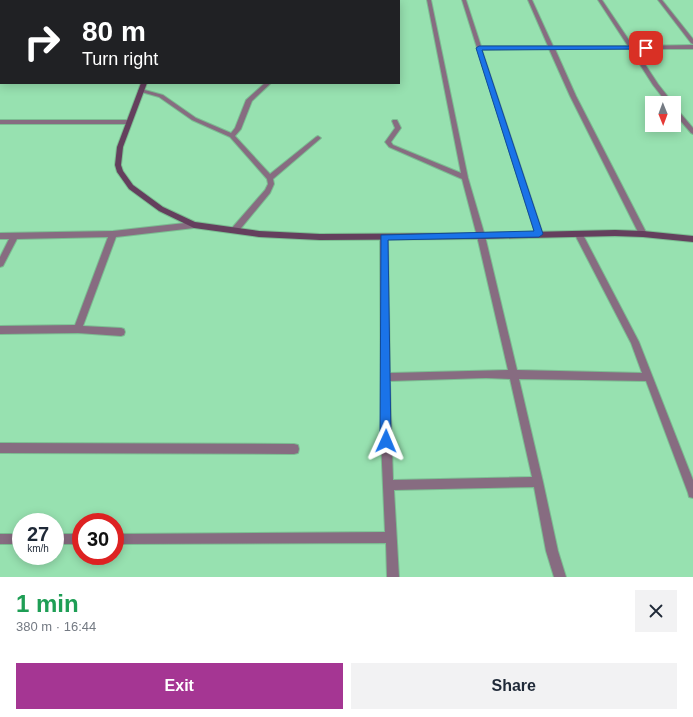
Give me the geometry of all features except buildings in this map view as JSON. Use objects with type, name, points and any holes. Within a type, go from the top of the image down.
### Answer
[{"type":"street","points":[[429,0],[466,178],[481,236],[538,482],[552,551],[560,577]]},
{"type":"street","points":[[464,0],[539,234]]},
{"type":"street","points":[[530,0],[551,48],[643,234]]},
{"type":"street","points":[[600,0],[630,48],[665,96]]},
{"type":"street","points":[[660,0],[693,42]]},
{"type":"street","points":[[479,48],[693,47]]},
{"type":"street","points":[[144,84],[120,147],[118,165],[120,172],[131,187],[161,208],[194,225]]},
{"type":"street","points":[[232,136],[238,129],[248,100],[267,84]]},
{"type":"street","points":[[140,91],[161,96],[194,119],[232,136],[270,178],[271,184],[268,191],[234,231]]},
{"type":"street","points":[[681,117],[693,132]]},
{"type":"street","points":[[395,121],[398,128],[388,142],[391,146],[466,178]]},
{"type":"street","points":[[0,122],[129,122]]},
{"type":"street","points":[[270,178],[318,138]]},
{"type":"street","points":[[0,236],[113,234],[194,225],[234,231],[320,237],[481,236],[578,233],[643,234],[693,239]]},
{"type":"street","points":[[578,233],[635,342],[693,493]]},
{"type":"street","points":[[78,329],[113,234]]},
{"type":"street","points":[[0,264],[15,235]]},
{"type":"street","points":[[384,237],[387,377],[386,441],[393,577]]},
{"type":"street","points":[[0,330],[78,329],[120,332]]},
{"type":"street","points":[[387,377],[512,374],[648,377]]},
{"type":"street","points":[[0,448],[294,449]]},
{"type":"street","points":[[389,484],[538,482]]},
{"type":"street","points":[[124,539],[390,537]]},
{"type":"street","points":[[0,539],[12,539]]},
{"type":"route","points":[[386,441],[387,377],[384,237],[539,234],[479,48],[646,48]]}]
